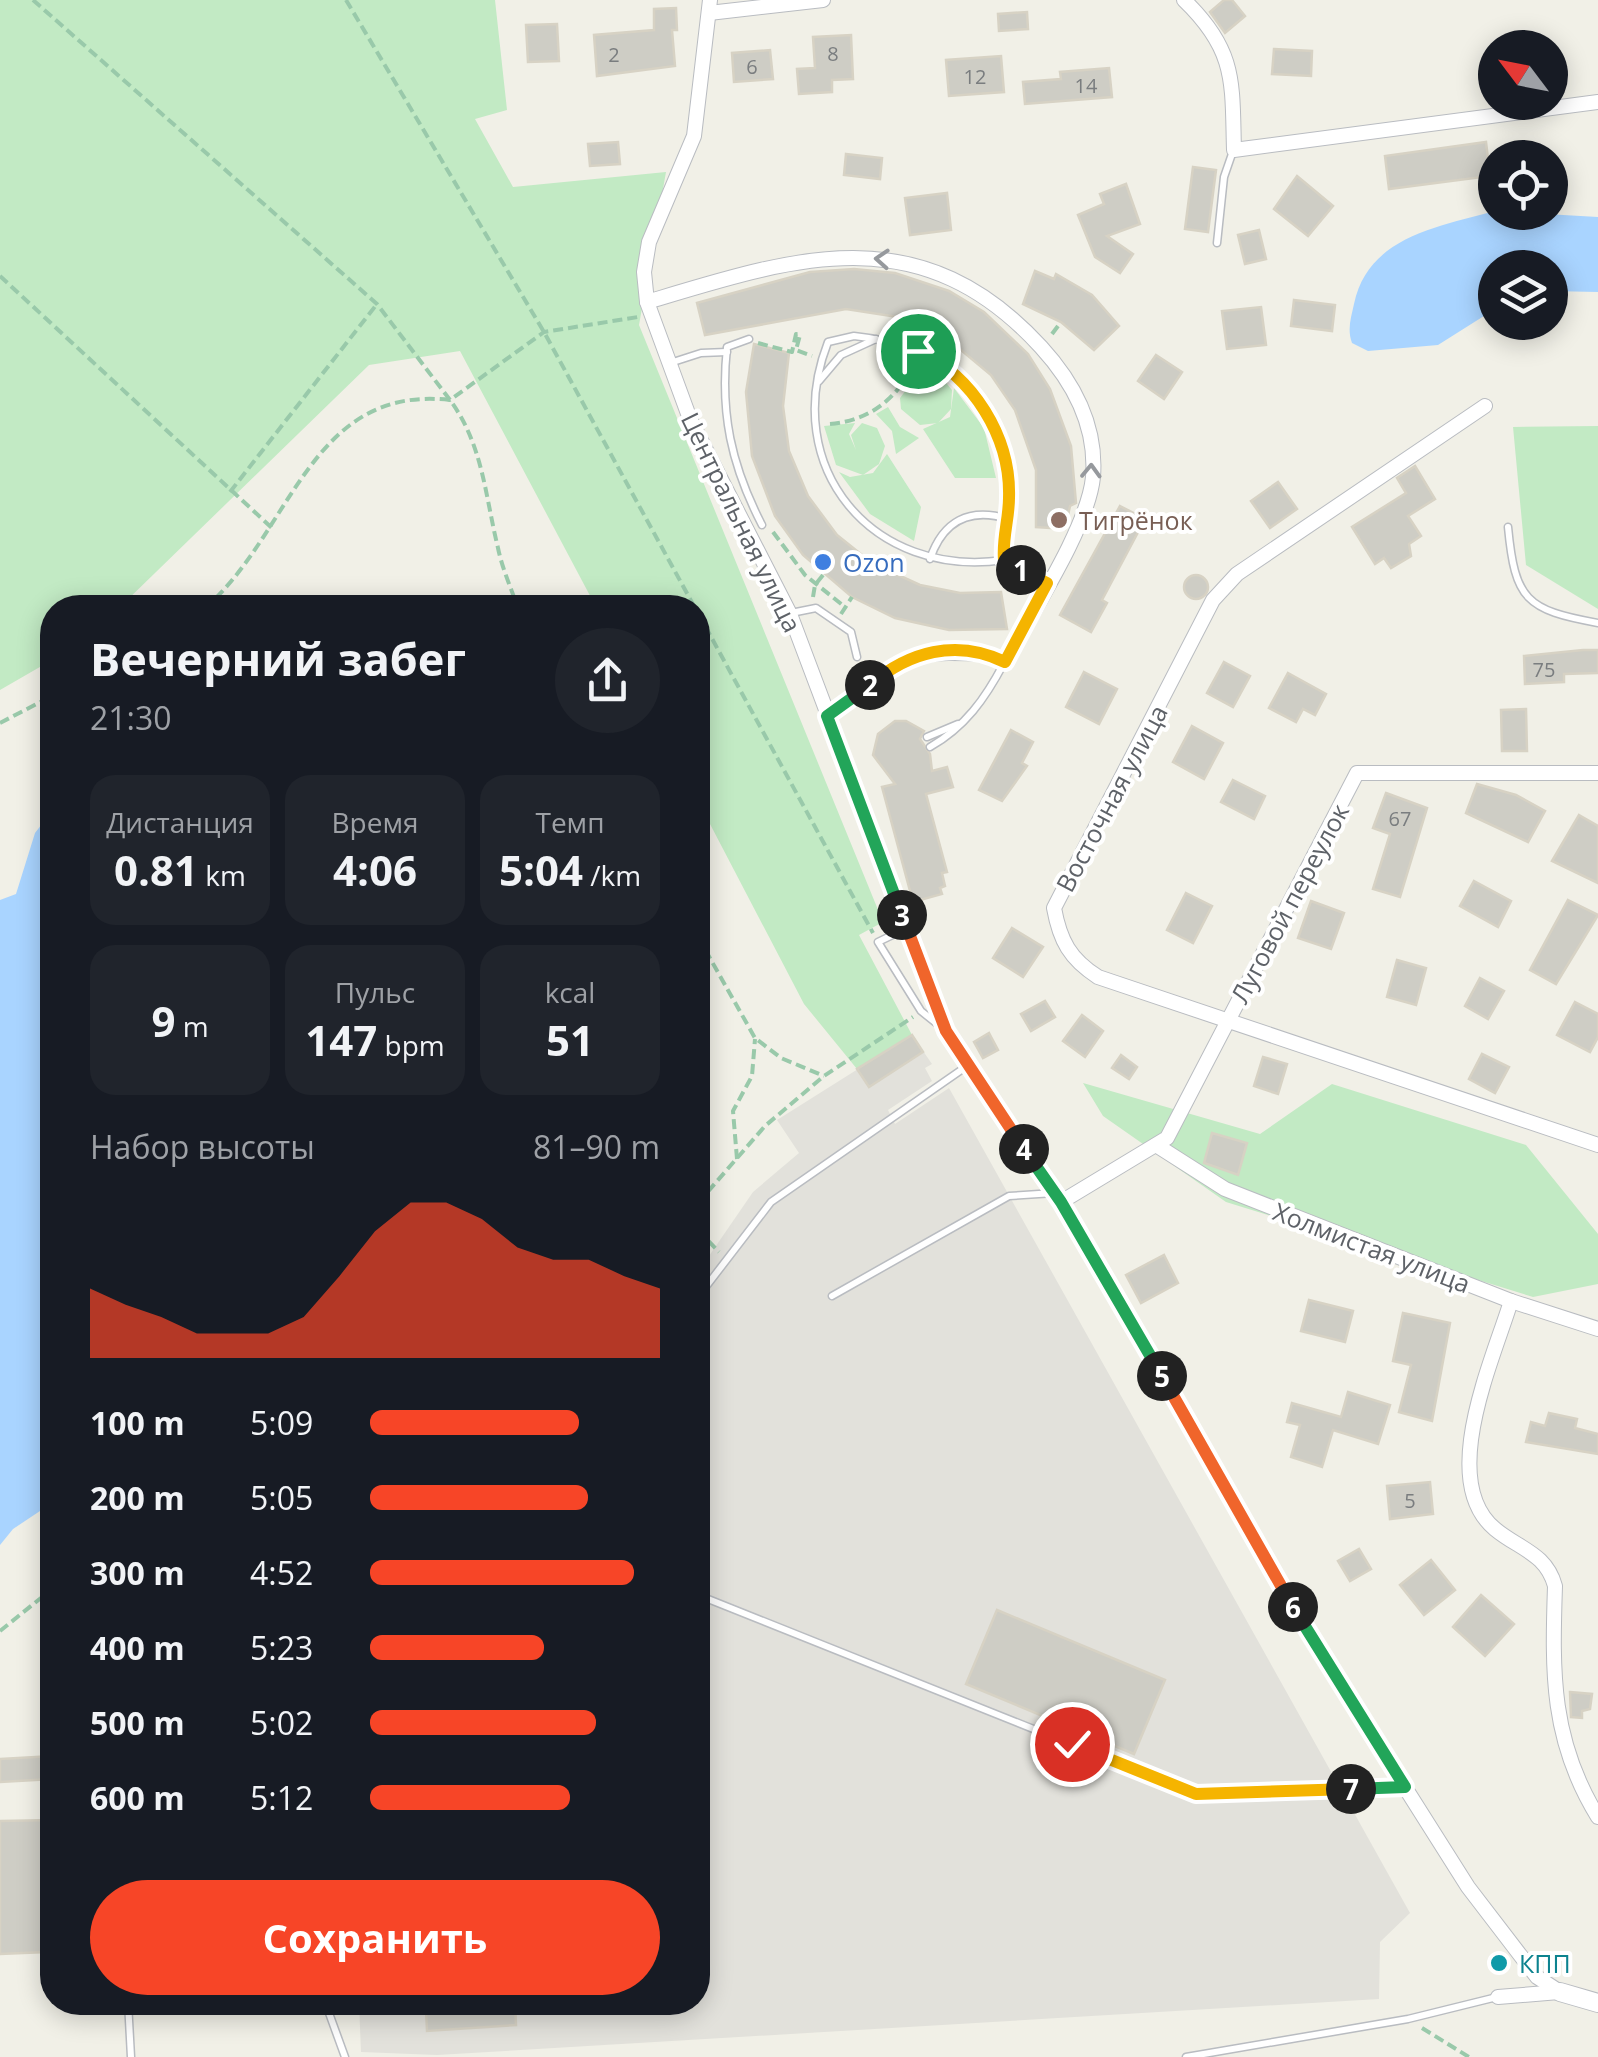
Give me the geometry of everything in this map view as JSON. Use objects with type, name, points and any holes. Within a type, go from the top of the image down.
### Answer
[{"type":"street","points":[[710,6],[823,0]]},
{"type":"street","points":[[1184,0],[1216,40],[1232,71],[1234,150],[1598,102]]},
{"type":"street","name":"Центральная улица","points":[[710,6],[694,136],[650,242],[644,272],[648,308],[719,480],[790,614],[946,1031],[1058,1197],[1301,1622],[1468,1886],[1537,1977],[1560,1992]]},
{"type":"street","points":[[648,308],[756,269],[860,258],[920,265],[988,298],[1016,320],[1068,379],[1082,403],[1092,445],[1089,501],[1005,662],[979,653],[920,652],[904,658],[827,716]]},
{"type":"street","name":"Восточная улица","points":[[1485,406],[1238,574],[1213,600],[1054,908],[1060,937],[1075,962],[1098,977],[1226,1023],[1598,1144]]},
{"type":"street","name":"Луговой переулок","points":[[1058,1197],[1168,1138],[1357,773],[1598,773]]},
{"type":"street","name":"Холмистая улица","points":[[1156,1145],[1225,1188],[1511,1301],[1598,1328]]},
{"type":"street","points":[[1511,1301],[1466,1462],[1476,1499],[1492,1528],[1550,1570],[1555,1586],[1555,1700],[1573,1776],[1598,1818]]},
{"type":"street","points":[[1498,1997],[1560,1992],[1598,2003]]},
{"type":"lane","points":[[1217,243],[1224,177],[1234,150]]},
{"type":"lane","points":[[1004,560],[1008,470],[992,424],[964,384],[918,351],[879,338],[831,338],[815,386],[815,424],[823,460],[847,504],[884,538],[930,559],[954,564],[1004,560],[1047,583]]},
{"type":"lane","points":[[815,386],[842,355],[879,338]]},
{"type":"lane","points":[[748,341],[730,344],[726,352],[724,425],[735,466],[764,523]]},
{"type":"lane","points":[[668,364],[701,353],[726,352]]},
{"type":"lane","points":[[930,559],[943,532],[968,514],[988,513],[1008,519]]},
{"type":"lane","points":[[1508,526],[1512,572],[1521,592],[1536,608],[1598,623]]},
{"type":"lane","points":[[790,614],[812,606],[836,621],[851,632],[857,657]]},
{"type":"lane","points":[[930,747],[971,715],[1005,662]]},
{"type":"lane","points":[[927,737],[971,715]]},
{"type":"lane","points":[[906,928],[878,942],[921,1011],[946,1031]]},
{"type":"lane","points":[[710,1279],[771,1202],[968,1066]]},
{"type":"lane","points":[[832,1296],[1009,1196],[1058,1197]]},
{"type":"lane","points":[[710,1600],[1196,1794],[1405,1787]]},
{"type":"lane","points":[[1186,2057],[1408,2020],[1498,1997]]},
{"type":"lane","points":[[129,2015],[131,2057]]},
{"type":"lane","points":[[330,2015],[345,2057]]},
{"type":"path","points":[[33,0],[377,304],[470,428],[488,488],[498,550],[514,595]]},
{"type":"path","points":[[346,0],[544,332],[688,595]]},
{"type":"path","points":[[0,276],[272,528]]},
{"type":"path","points":[[230,492],[377,304]]},
{"type":"path","points":[[220,595],[272,528],[333,434],[380,408],[418,396],[450,400],[544,332],[648,308]]},
{"type":"path","points":[[748,341],[792,352],[796,334],[800,351]]},
{"type":"path","points":[[815,424],[850,421],[874,411],[904,383],[918,351]]},
{"type":"path","points":[[764,523],[815,584],[845,607]]},
{"type":"path","points":[[815,584],[823,575]]},
{"type":"path","points":[[836,621],[852,597]]},
{"type":"path","points":[[710,636],[878,942]]},
{"type":"path","points":[[0,723],[40,702]]},
{"type":"path","points":[[710,958],[755,1038],[781,1058],[824,1076]]},
{"type":"path","points":[[710,1189],[765,1126],[824,1076],[921,1011]]},
{"type":"path","points":[[737,1160],[734,1111],[752,1076],[755,1038]]},
{"type":"path","points":[[710,1243],[724,1258]]},
{"type":"path","points":[[0,1632],[40,1600]]},
{"type":"path","points":[[1408,2020],[1469,2057]]},
{"type":"shaded area","points":[[912,1035],[932,1064],[925,1068],[932,1081],[888,1110],[895,1124],[949,1088],[1410,1913],[1380,1942],[1379,1999],[437,2055],[361,2052],[359,2015],[710,2015],[710,1255],[753,1192],[799,1153],[777,1120]]},
{"type":"green space","points":[[0,0],[495,0],[507,110],[475,119],[513,187],[666,172],[639,325],[883,922],[859,935],[912,1035],[857,1069],[804,1004],[710,824],[710,595],[590,595],[460,351],[369,365],[132,595],[40,595],[40,667],[0,690]]},
{"type":"green space","points":[[916,360],[938,373],[952,390],[951,409],[938,423],[920,425],[901,409],[900,398],[906,390],[928,392],[918,384],[904,386]]},
{"type":"green space","points":[[954,388],[984,428],[996,478],[955,478],[923,429],[950,417]]},
{"type":"green space","points":[[888,407],[900,427],[919,438],[896,454],[892,431],[876,414]]},
{"type":"green space","points":[[855,423],[849,434],[856,450],[851,435],[862,423],[877,428],[885,446],[879,464],[863,475],[836,465],[824,426]]},
{"type":"green space","points":[[1598,426],[1598,609],[1526,565],[1513,427]]},
{"type":"green space","points":[[887,454],[921,507],[914,541],[870,514],[839,472],[850,477],[873,473]]},
{"type":"green space","points":[[1083,1083],[1260,1134],[1332,1084],[1526,1145],[1598,1234],[1598,1284],[1533,1297],[1226,1202],[1103,1116]]},
{"type":"water","points":[[1568,215],[1598,217],[1598,292],[1568,291],[1568,250],[1478,250],[1478,320],[1438,345],[1368,351],[1352,343],[1354,304],[1374,263],[1408,238],[1478,216],[1478,230],[1568,230]]},
{"type":"water","points":[[40,827],[40,1511],[13,1529],[0,1545],[0,900],[16,894]]},
{"type":"building","points":[[1224,0],[1232,0],[1245,16],[1225,33],[1210,12]]},
{"type":"building","points":[[676,8],[677,30],[672,30],[675,66],[597,76],[594,35],[654,30],[654,9]]},
{"type":"building","points":[[1027,12],[1028,29],[999,31],[998,14]]},
{"type":"building","points":[[557,24],[559,61],[528,62],[526,25]]},
{"type":"building","points":[[851,35],[853,79],[832,80],[832,92],[799,94],[797,69],[815,68],[813,37]]},
{"type":"building","points":[[1274,49],[1312,51],[1311,76],[1272,74]]},
{"type":"building","points":[[770,50],[773,79],[734,82],[732,53]]},
{"type":"building","points":[[1001,56],[1004,92],[949,96],[946,60]]},
{"type":"building","points":[[1109,68],[1112,97],[1025,104],[1023,82],[1061,79],[1060,72]]},
{"type":"building","points":[[618,142],[620,164],[590,166],[588,144]]},
{"type":"building","points":[[1478,143],[1478,178],[1389,189],[1385,156]]},
{"type":"building","points":[[846,154],[882,158],[880,179],[844,175]]},
{"type":"building","points":[[1193,167],[1216,170],[1208,232],[1185,229]]},
{"type":"building","points":[[1297,176],[1333,206],[1308,236],[1274,209]]},
{"type":"building","points":[[1126,184],[1140,224],[1107,236],[1133,254],[1120,273],[1095,257],[1078,215],[1104,204],[1100,194]]},
{"type":"building","points":[[947,193],[951,230],[910,235],[905,198]]},
{"type":"building","points":[[1259,230],[1266,259],[1245,264],[1238,235]]},
{"type":"building","points":[[854,269],[895,273],[949,291],[984,312],[1028,354],[1050,389],[1071,446],[1076,503],[1070,506],[1065,529],[1036,527],[1036,470],[1015,410],[991,375],[943,335],[904,318],[846,309],[705,335],[697,303],[810,272]]},
{"type":"building","points":[[1035,271],[1054,279],[1056,274],[1092,295],[1119,326],[1094,350],[1061,322],[1023,304]]},
{"type":"building","points":[[1294,300],[1335,305],[1332,331],[1291,326]]},
{"type":"building","points":[[1261,307],[1266,345],[1227,349],[1222,311]]},
{"type":"building","points":[[754,344],[789,353],[783,406],[789,451],[808,496],[837,535],[872,563],[920,585],[960,593],[1001,592],[1007,629],[949,630],[895,618],[852,597],[803,555],[775,516],[752,456],[746,392]]},
{"type":"building","points":[[1156,355],[1182,372],[1164,399],[1138,381]]},
{"type":"building","points":[[1415,466],[1435,499],[1408,516],[1421,536],[1409,544],[1411,556],[1391,568],[1384,558],[1375,564],[1352,527],[1406,493],[1397,478]]},
{"type":"building","points":[[1278,482],[1297,509],[1270,528],[1251,501]]},
{"type":"building","points":[[1120,506],[1145,519],[1102,600],[1107,603],[1091,632],[1060,615]]},
{"type":"building","points":[[1196,575],[1208,587],[1196,599],[1184,587]]},
{"type":"building","points":[[1598,650],[1598,673],[1564,674],[1564,682],[1525,684],[1524,656]]},
{"type":"building","points":[[1224,662],[1250,676],[1233,707],[1207,693]]},
{"type":"building","points":[[1084,672],[1117,689],[1099,724],[1066,707]]},
{"type":"building","points":[[1288,673],[1326,694],[1315,715],[1303,709],[1296,722],[1269,708]]},
{"type":"building","points":[[1526,709],[1527,751],[1502,751],[1501,710]]},
{"type":"building","points":[[895,721],[906,721],[924,731],[920,739],[930,754],[932,771],[947,767],[953,787],[926,794],[947,872],[942,873],[945,886],[940,888],[942,894],[913,902],[882,787],[895,784],[873,755],[878,734]]},
{"type":"building","points":[[1192,726],[1223,743],[1204,779],[1173,762]]},
{"type":"building","points":[[1011,730],[1033,742],[1022,763],[1027,766],[1002,801],[979,790]]},
{"type":"building","points":[[1233,780],[1265,796],[1254,819],[1221,802]]},
{"type":"building","points":[[1477,784],[1516,795],[1545,811],[1528,842],[1466,813]]},
{"type":"building","points":[[1386,793],[1427,808],[1400,897],[1373,889],[1390,834],[1373,828]]},
{"type":"building","points":[[1579,815],[1598,826],[1598,883],[1552,861]]},
{"type":"building","points":[[1474,881],[1511,901],[1498,927],[1460,906]]},
{"type":"building","points":[[1186,893],[1212,906],[1193,943],[1167,930]]},
{"type":"building","points":[[1568,900],[1598,915],[1556,984],[1530,970]]},
{"type":"building","points":[[1311,901],[1344,913],[1331,949],[1298,938]]},
{"type":"building","points":[[1012,928],[1043,947],[1023,977],[993,958]]},
{"type":"building","points":[[1397,960],[1426,968],[1416,1005],[1387,997]]},
{"type":"building","points":[[1480,978],[1504,991],[1488,1019],[1465,1006]]},
{"type":"building","points":[[1045,1001],[1055,1017],[1031,1031],[1021,1014]]},
{"type":"building","points":[[1575,1002],[1598,1014],[1598,1037],[1590,1052],[1557,1035]]},
{"type":"building","points":[[1082,1015],[1103,1031],[1085,1057],[1063,1041]]},
{"type":"building","points":[[989,1033],[998,1050],[983,1058],[974,1042]]},
{"type":"building","points":[[912,1035],[923,1052],[869,1087],[857,1069]]},
{"type":"building","points":[[1482,1054],[1509,1067],[1495,1093],[1469,1079]]},
{"type":"building","points":[[1121,1055],[1137,1067],[1129,1079],[1112,1068]]},
{"type":"building","points":[[1263,1057],[1287,1064],[1278,1094],[1254,1086]]},
{"type":"building","points":[[1212,1133],[1247,1143],[1238,1175],[1204,1163]]},
{"type":"building","points":[[1164,1255],[1178,1283],[1141,1303],[1126,1275]]},
{"type":"building","points":[[1309,1300],[1353,1311],[1345,1342],[1301,1331]]},
{"type":"building","points":[[1403,1313],[1450,1323],[1432,1421],[1399,1412],[1411,1365],[1393,1361]]},
{"type":"building","points":[[1348,1392],[1390,1405],[1378,1444],[1333,1430],[1322,1467],[1291,1457],[1300,1425],[1287,1422],[1292,1403],[1341,1417]]},
{"type":"building","points":[[1549,1413],[1577,1419],[1575,1428],[1598,1434],[1598,1454],[1526,1442],[1531,1422],[1545,1426]]},
{"type":"building","points":[[1430,1482],[1433,1514],[1390,1519],[1387,1486]]},
{"type":"building","points":[[1359,1549],[1371,1569],[1350,1581],[1338,1561]]},
{"type":"building","points":[[1431,1560],[1455,1590],[1424,1615],[1400,1585]]},
{"type":"building","points":[[1481,1595],[1514,1624],[1485,1656],[1453,1627]]},
{"type":"building","points":[[997,1610],[1165,1680],[1134,1754],[966,1684]]},
{"type":"building","points":[[1570,1692],[1592,1694],[1590,1709],[1582,1711],[1582,1718],[1571,1717]]},
{"type":"building","points":[[40,1757],[40,1780],[0,1782],[0,1759]]},
{"type":"building","points":[[40,1820],[40,1952],[0,1954],[0,1821]]},
{"type":"building","points":[[426,2015],[516,2015],[516,2025],[427,2031]]},
{"type":"place","name":"Тигрёнок","points":[[1059,520]]},
{"type":"place","name":"Ozon","points":[[823,562]]},
{"type":"place","name":"КПП","points":[[1499,1963]]},
{"type":"route","points":[[918,351],[964,384],[992,424],[1008,470],[1010,494],[1002,543],[1004,560],[1047,583],[1005,662],[979,653],[920,652],[904,658],[827,716],[946,1031],[1061,1202],[1301,1622],[1405,1787],[1196,1794],[1072,1744]]}]
